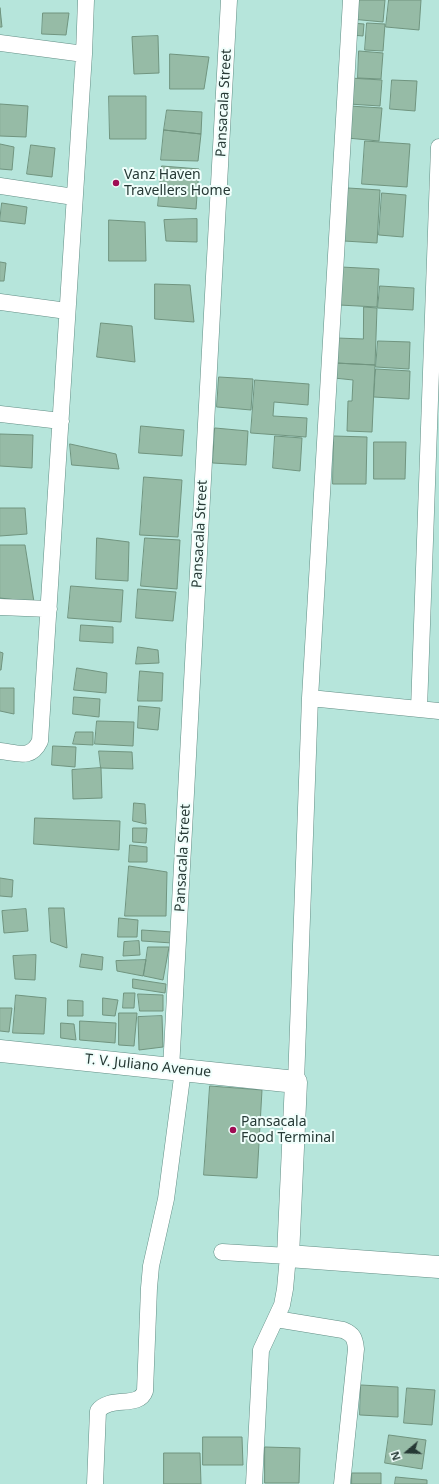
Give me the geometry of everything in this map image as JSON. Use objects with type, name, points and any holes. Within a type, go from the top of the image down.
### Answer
[{"type":"main road","name":"T. V. Juliano Avenue","points":[[0,1051],[296,1082]]},
{"type":"main road","points":[[296,1082],[288,1256],[439,1267]]},
{"type":"street","points":[[0,751],[29,754],[36,749],[40,741],[84,54],[86,0]]},
{"type":"street","name":"Pansacala Street","points":[[95,1484],[98,1411],[101,1407],[111,1402],[138,1400],[144,1396],[151,1266],[166,1199],[177,1069],[229,0]]},
{"type":"street","points":[[296,1082],[310,698],[351,0]]},
{"type":"street","points":[[0,43],[84,54]]},
{"type":"street","points":[[419,709],[439,147]]},
{"type":"street","points":[[0,186],[74,197]]},
{"type":"street","points":[[0,302],[67,311]]},
{"type":"street","points":[[0,414],[60,421]]},
{"type":"street","points":[[0,607],[49,608]]},
{"type":"street","points":[[310,698],[439,710]]},
{"type":"street","points":[[222,1252],[288,1256],[282,1304],[261,1350],[254,1484]]},
{"type":"street","points":[[276,1319],[343,1330],[351,1334],[355,1339],[356,1349],[342,1484]]},
{"type":"building","points":[[353,0],[385,0],[383,22],[351,19]]},
{"type":"building","points":[[389,0],[421,0],[419,30],[386,27]]},
{"type":"building","points":[[0,8],[2,27],[0,27]]},
{"type":"building","points":[[43,13],[69,13],[66,35],[42,34]]},
{"type":"building","points":[[352,23],[364,24],[363,36],[351,35]]},
{"type":"building","points":[[367,23],[385,24],[383,51],[365,50]]},
{"type":"building","points":[[158,36],[159,73],[134,74],[132,37]]},
{"type":"building","points":[[359,51],[383,53],[381,79],[358,78]]},
{"type":"building","points":[[170,54],[209,57],[204,89],[170,89]]},
{"type":"building","points":[[350,78],[382,80],[380,106],[349,104]]},
{"type":"building","points":[[392,80],[417,81],[415,111],[390,109]]},
{"type":"building","points":[[109,96],[146,96],[146,139],[110,139]]},
{"type":"building","points":[[0,104],[28,106],[26,137],[0,136]]},
{"type":"building","points":[[349,106],[382,108],[379,141],[347,138]]},
{"type":"building","points":[[167,110],[202,112],[201,134],[164,130]]},
{"type":"building","points":[[164,130],[201,134],[198,161],[161,160]]},
{"type":"building","points":[[365,141],[410,144],[407,187],[362,184]]},
{"type":"building","points":[[0,144],[14,147],[12,170],[0,169]]},
{"type":"building","points":[[31,145],[55,148],[52,177],[27,174]]},
{"type":"building","points":[[162,166],[199,169],[196,209],[158,206]]},
{"type":"building","points":[[348,188],[380,190],[377,243],[344,241]]},
{"type":"building","points":[[382,193],[406,195],[403,237],[379,235]]},
{"type":"building","points":[[2,203],[27,207],[25,224],[0,221]]},
{"type":"building","points":[[197,219],[197,242],[166,241],[164,220]]},
{"type":"building","points":[[109,220],[145,222],[146,261],[109,261]]},
{"type":"building","points":[[0,262],[6,263],[4,281],[0,281]]},
{"type":"building","points":[[341,267],[379,269],[377,307],[339,305]]},
{"type":"building","points":[[155,284],[190,285],[194,322],[155,319]]},
{"type":"building","points":[[380,286],[414,288],[413,310],[378,308]]},
{"type":"building","points":[[364,307],[377,308],[375,365],[336,363],[337,338],[363,339]]},
{"type":"building","points":[[101,323],[132,326],[135,362],[97,357]]},
{"type":"building","points":[[378,341],[410,342],[409,369],[376,367]]},
{"type":"building","points":[[335,363],[375,365],[372,432],[347,431],[348,401],[352,401],[353,380],[334,378]]},
{"type":"building","points":[[376,369],[410,371],[409,399],[374,397]]},
{"type":"building","points":[[219,377],[253,379],[251,410],[217,407]]},
{"type":"building","points":[[255,380],[309,384],[308,405],[274,402],[273,416],[307,418],[306,437],[251,433]]},
{"type":"building","points":[[141,426],[184,430],[182,456],[139,453]]},
{"type":"building","points":[[215,428],[248,431],[246,465],[213,463]]},
{"type":"building","points":[[0,434],[33,435],[32,468],[0,466]]},
{"type":"building","points":[[275,436],[302,438],[300,471],[273,468]]},
{"type":"building","points":[[334,436],[367,437],[366,484],[333,484]]},
{"type":"building","points":[[374,442],[406,442],[405,479],[374,479]]},
{"type":"building","points":[[70,444],[116,454],[119,469],[72,465]]},
{"type":"building","points":[[144,477],[182,480],[178,537],[140,535]]},
{"type":"building","points":[[0,508],[25,508],[27,534],[0,536]]},
{"type":"building","points":[[97,538],[129,542],[128,581],[96,579]]},
{"type":"building","points":[[145,538],[180,540],[177,589],[141,586]]},
{"type":"building","points":[[0,545],[25,545],[34,602],[0,598]]},
{"type":"building","points":[[71,586],[123,590],[121,622],[68,618]]},
{"type":"building","points":[[138,589],[176,592],[173,621],[136,618]]},
{"type":"building","points":[[81,625],[113,627],[113,643],[80,641]]},
{"type":"building","points":[[138,647],[158,650],[159,663],[136,664]]},
{"type":"building","points":[[0,652],[3,653],[1,670],[0,670]]},
{"type":"building","points":[[77,668],[107,673],[106,693],[74,690]]},
{"type":"building","points":[[140,671],[163,673],[162,701],[138,701]]},
{"type":"building","points":[[0,688],[14,688],[14,714],[0,711]]},
{"type":"building","points":[[74,697],[100,699],[99,717],[73,714]]},
{"type":"building","points":[[139,706],[160,708],[158,730],[138,728]]},
{"type":"building","points":[[97,721],[134,722],[133,746],[95,744]]},
{"type":"building","points":[[76,732],[93,732],[93,745],[73,744]]},
{"type":"building","points":[[53,746],[76,747],[75,767],[52,765]]},
{"type":"building","points":[[99,751],[132,752],[133,769],[101,768]]},
{"type":"building","points":[[101,768],[102,798],[73,799],[72,770]]},
{"type":"building","points":[[134,803],[145,804],[146,824],[133,821]]},
{"type":"building","points":[[35,818],[120,821],[119,850],[34,844]]},
{"type":"building","points":[[133,828],[147,828],[146,843],[133,842]]},
{"type":"building","points":[[130,845],[147,847],[147,862],[129,862]]},
{"type":"building","points":[[129,866],[167,872],[166,916],[125,916]]},
{"type":"building","points":[[0,878],[13,880],[12,897],[0,896]]},
{"type":"building","points":[[49,908],[64,908],[67,948],[51,942]]},
{"type":"building","points":[[26,909],[28,931],[4,933],[2,911]]},
{"type":"building","points":[[119,918],[138,920],[137,937],[118,937]]},
{"type":"building","points":[[142,930],[172,932],[172,943],[142,941]]},
{"type":"building","points":[[139,941],[140,955],[123,956],[124,942]]},
{"type":"building","points":[[148,947],[169,947],[163,980],[144,976]]},
{"type":"building","points":[[82,954],[103,957],[102,970],[80,967]]},
{"type":"building","points":[[36,955],[35,980],[15,979],[13,956]]},
{"type":"building","points":[[146,960],[143,976],[117,971],[116,961]]},
{"type":"building","points":[[133,979],[166,984],[165,993],[133,988]]},
{"type":"building","points":[[124,993],[135,993],[134,1008],[123,1008]]},
{"type":"building","points":[[138,994],[163,995],[163,1011],[140,1011]]},
{"type":"building","points":[[16,995],[46,998],[44,1034],[13,1033]]},
{"type":"building","points":[[103,998],[118,1000],[115,1016],[103,1015]]},
{"type":"building","points":[[68,1000],[83,1001],[83,1016],[68,1016]]},
{"type":"building","points":[[0,1008],[12,1008],[9,1032],[0,1031]]},
{"type":"building","points":[[119,1013],[137,1013],[134,1046],[119,1045]]},
{"type":"building","points":[[162,1016],[163,1047],[139,1050],[138,1017]]},
{"type":"building","points":[[80,1021],[116,1023],[115,1043],[80,1040]]},
{"type":"building","points":[[61,1023],[74,1024],[76,1040],[61,1038]]},
{"type":"building","points":[[210,1086],[262,1090],[257,1178],[204,1175]]},
{"type":"building","points":[[361,1385],[398,1387],[398,1417],[360,1415]]},
{"type":"building","points":[[407,1388],[435,1390],[432,1425],[404,1423]]},
{"type":"building","points":[[389,1435],[426,1440],[422,1469],[385,1463]]},
{"type":"building","points":[[203,1437],[242,1437],[243,1465],[203,1465]]},
{"type":"building","points":[[265,1447],[300,1448],[299,1483],[265,1483]]},
{"type":"building","points":[[164,1453],[200,1453],[201,1484],[164,1484]]},
{"type":"building","points":[[352,1473],[381,1473],[381,1484],[352,1484]]},
{"type":"building","points":[[396,1477],[427,1480],[427,1484],[395,1484]]},
{"type":"place","name":"Vanz Haven Travellers Home","points":[[116,183]]},
{"type":"place","name":"Pansacala Food Terminal","points":[[233,1130]]}]
